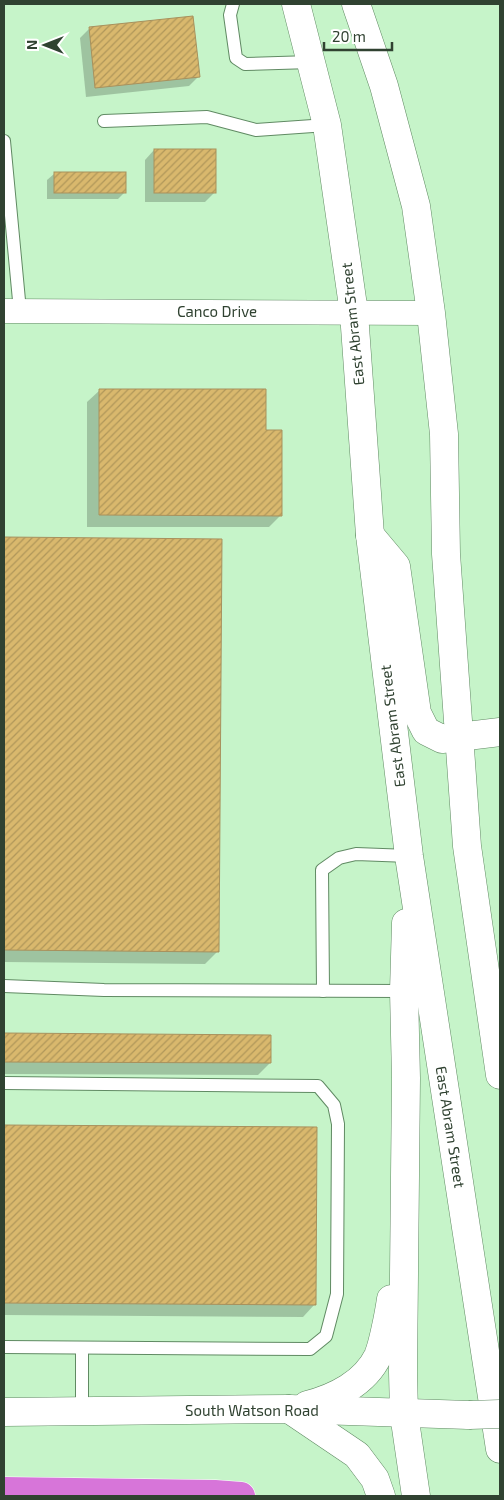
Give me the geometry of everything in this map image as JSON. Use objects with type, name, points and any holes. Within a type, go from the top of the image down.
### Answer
[{"type":"highway","points":[[4,1491],[241,1496]]},
{"type":"main road","name":"East Abram Street","points":[[296,4],[327,126],[354,313],[370,535],[408,856],[500,1449]]},
{"type":"main road","points":[[356,4],[384,86],[416,206],[431,313],[444,434],[446,554],[467,846],[500,1075]]},
{"type":"main road","points":[[370,535],[396,566],[417,713],[426,731],[442,739],[500,732]]},
{"type":"main road","points":[[467,846],[500,938]]},
{"type":"main road","points":[[408,856],[404,991],[406,1078],[403,1224],[404,1414],[416,1496]]},
{"type":"main road","points":[[289,1409],[334,1396],[360,1375],[378,1355],[389,1310],[403,1224]]},
{"type":"main road","points":[[289,1409],[357,1455],[375,1479],[380,1496]]},
{"type":"main road","name":"South Watson Road","points":[[4,1412],[289,1409],[404,1414],[500,1414]]},
{"type":"street","name":"Canco Drive","points":[[12,311],[431,313]]},
{"type":"lane","points":[[233,4],[230,15],[236,58],[245,64],[311,62]]},
{"type":"lane","points":[[104,121],[207,117],[256,130],[327,126]]},
{"type":"lane","points":[[4,141],[12,311]]},
{"type":"lane","points":[[323,991],[322,870],[339,858],[356,854],[408,856]]},
{"type":"lane","points":[[4,986],[104,990],[404,991]]},
{"type":"lane","points":[[4,1082],[318,1086],[334,1105],[338,1124],[337,1294],[326,1336],[310,1349],[4,1347]]},
{"type":"lane","points":[[82,1348],[82,1412]]},
{"type":"building","points":[[193,16],[200,77],[95,88],[89,27]]},
{"type":"building","points":[[154,149],[216,149],[216,193],[154,193]]},
{"type":"building","points":[[54,172],[126,172],[126,193],[54,193]]},
{"type":"building","points":[[99,389],[266,389],[266,430],[282,430],[282,516],[99,515]]},
{"type":"building","points":[[4,537],[222,539],[219,952],[4,950]]},
{"type":"building","points":[[4,1033],[271,1035],[271,1063],[4,1062]]},
{"type":"building","points":[[4,1125],[317,1127],[316,1305],[4,1303]]}]
